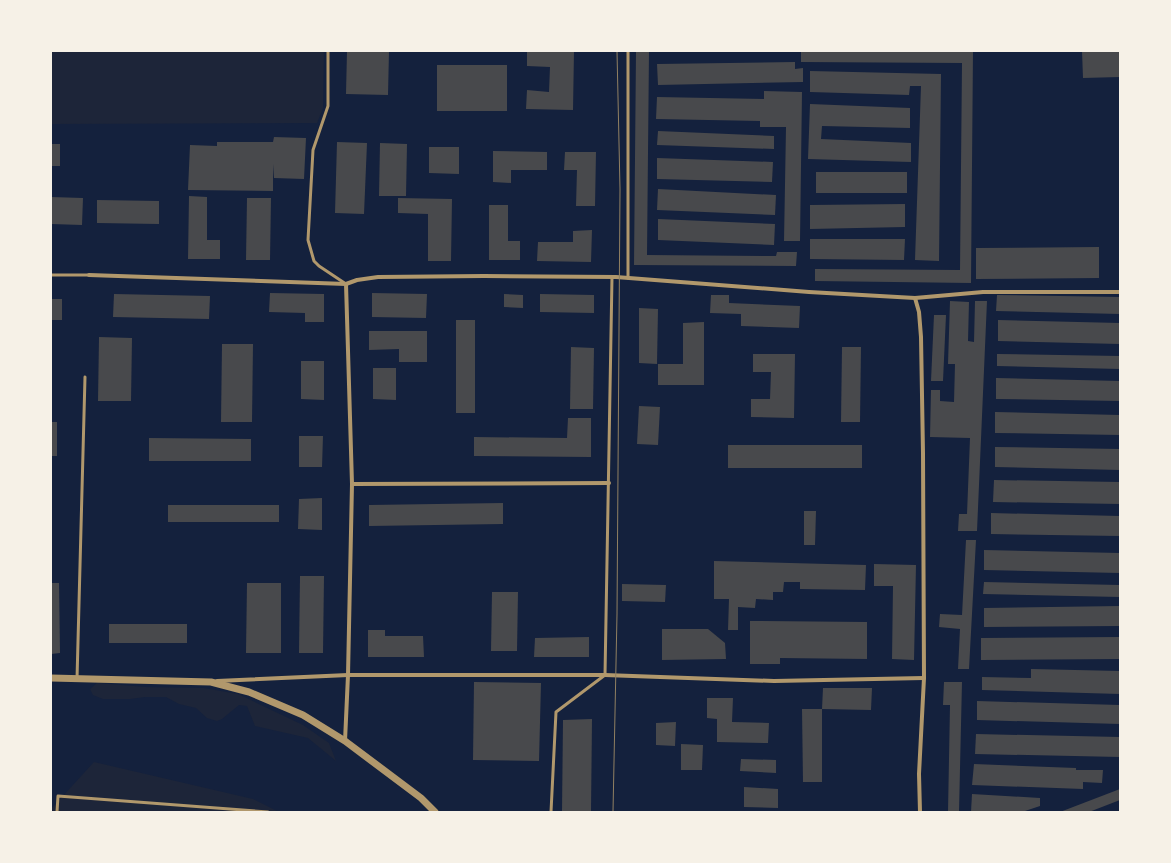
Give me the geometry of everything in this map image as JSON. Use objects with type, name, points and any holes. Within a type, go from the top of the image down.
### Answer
[{"type":"street","points":[[89,275],[346,284],[357,280],[378,277],[612,277],[809,292],[915,298],[983,292],[1120,292]]},
{"type":"street","points":[[345,741],[348,675],[352,484],[346,284]]},
{"type":"street","points":[[915,298],[919,312],[923,453],[924,678],[918,774],[920,812]]},
{"type":"street","points":[[352,484],[609,483]]},
{"type":"street","points":[[51,678],[211,682],[348,675],[605,675],[774,681],[924,678]]},
{"type":"street","points":[[211,682],[249,692],[296,712],[345,741],[421,798],[435,812]]},
{"type":"lane","points":[[328,51],[328,106],[313,150],[308,240],[314,261],[346,284]]},
{"type":"lane","points":[[628,51],[628,278]]},
{"type":"lane","points":[[51,275],[89,275]]},
{"type":"lane","points":[[551,812],[556,712],[605,675],[612,277]]},
{"type":"lane","points":[[77,679],[85,377]]},
{"type":"lane","points":[[57,812],[58,796],[268,812]]},
{"type":"shaded area","points":[[51,51],[324,51],[323,108],[317,123],[51,124]]},
{"type":"shaded area","points":[[97,683],[146,687],[204,688],[238,694],[303,725],[329,743],[336,761],[308,738],[255,726],[247,706],[239,705],[222,719],[217,721],[207,718],[196,708],[179,704],[166,697],[103,699],[93,695],[90,689]]},
{"type":"shaded area","points":[[94,762],[253,799],[279,812],[51,812],[51,809]]},
{"type":"building","points":[[347,51],[389,51],[388,95],[346,94]]},
{"type":"building","points":[[527,51],[574,51],[573,110],[526,109],[527,90],[549,92],[550,67],[527,66]]},
{"type":"building","points":[[636,51],[649,51],[647,255],[776,256],[777,252],[797,252],[796,266],[634,265]]},
{"type":"building","points":[[801,51],[973,51],[971,283],[815,281],[815,269],[960,270],[962,63],[801,62]]},
{"type":"building","points":[[1082,51],[1120,51],[1120,77],[1083,78]]},
{"type":"building","points":[[795,62],[795,69],[803,68],[803,82],[658,85],[657,64]]},
{"type":"building","points":[[437,65],[507,65],[507,111],[437,111]]},
{"type":"building","points":[[810,71],[941,74],[939,261],[915,260],[921,86],[910,86],[909,95],[810,92]]},
{"type":"building","points":[[764,91],[802,92],[800,241],[784,241],[786,127],[760,127],[760,121],[656,119],[657,97],[764,99]]},
{"type":"building","points":[[810,104],[910,108],[910,128],[822,126],[821,139],[911,143],[911,162],[808,159]]},
{"type":"building","points":[[658,131],[774,136],[774,149],[657,145]]},
{"type":"building","points":[[274,137],[306,138],[304,179],[274,178],[273,164],[273,191],[188,190],[190,145],[217,146],[217,142],[273,142]]},
{"type":"building","points":[[337,142],[367,143],[364,214],[335,213]]},
{"type":"building","points":[[380,143],[407,144],[406,196],[379,196]]},
{"type":"building","points":[[51,144],[60,144],[60,166],[51,166]]},
{"type":"building","points":[[429,147],[459,147],[459,174],[429,173]]},
{"type":"building","points":[[493,151],[547,152],[547,170],[511,170],[511,183],[493,182]]},
{"type":"building","points":[[565,152],[596,152],[595,206],[576,206],[577,170],[564,170]]},
{"type":"building","points":[[657,158],[773,162],[772,182],[657,179]]},
{"type":"building","points":[[816,172],[907,172],[907,193],[816,193]]},
{"type":"building","points":[[658,189],[776,195],[775,215],[657,210]]},
{"type":"building","points":[[189,196],[207,197],[207,240],[220,240],[220,259],[188,259]]},
{"type":"building","points":[[51,197],[83,198],[82,225],[51,224]]},
{"type":"building","points":[[247,198],[271,198],[270,260],[246,260]]},
{"type":"building","points":[[398,198],[452,199],[451,261],[428,261],[428,214],[398,213]]},
{"type":"building","points":[[97,200],[159,201],[159,224],[97,223]]},
{"type":"building","points":[[905,204],[905,227],[810,229],[810,205]]},
{"type":"building","points":[[489,205],[508,205],[508,241],[520,241],[520,260],[489,260]]},
{"type":"building","points":[[658,219],[775,224],[774,245],[658,240]]},
{"type":"building","points":[[592,230],[591,262],[537,261],[538,242],[573,242],[573,231]]},
{"type":"building","points":[[810,239],[905,239],[904,260],[810,259]]},
{"type":"building","points":[[1099,247],[1099,278],[976,279],[976,248]]},
{"type":"building","points":[[270,293],[324,294],[324,322],[305,322],[305,313],[269,312]]},
{"type":"building","points":[[372,293],[427,294],[426,318],[372,317]]},
{"type":"building","points":[[114,294],[210,296],[209,319],[113,317]]},
{"type":"building","points":[[504,294],[523,295],[523,308],[504,307]]},
{"type":"building","points":[[540,294],[594,295],[594,313],[540,312]]},
{"type":"building","points":[[711,295],[729,295],[729,303],[800,306],[799,328],[741,326],[741,314],[710,313]]},
{"type":"building","points":[[997,295],[1120,297],[1120,314],[996,311]]},
{"type":"building","points":[[51,299],[62,299],[62,320],[51,320]]},
{"type":"building","points":[[950,301],[969,302],[968,341],[974,342],[975,301],[987,301],[977,531],[958,531],[959,514],[967,514],[970,438],[930,437],[931,390],[940,390],[940,401],[954,402],[955,364],[948,364]]},
{"type":"building","points":[[639,308],[658,309],[657,364],[639,363]]},
{"type":"building","points":[[934,315],[946,315],[943,381],[931,381]]},
{"type":"building","points":[[456,320],[475,320],[475,413],[456,413]]},
{"type":"building","points":[[998,320],[1120,323],[1120,344],[998,341]]},
{"type":"building","points":[[704,322],[704,385],[658,385],[658,364],[683,364],[683,323]]},
{"type":"building","points":[[369,331],[427,331],[427,362],[399,362],[399,349],[369,350]]},
{"type":"building","points":[[99,337],[132,338],[131,401],[98,401]]},
{"type":"building","points":[[222,344],[253,344],[252,422],[221,422]]},
{"type":"building","points":[[571,347],[594,348],[593,409],[570,409]]},
{"type":"building","points":[[842,347],[861,347],[860,422],[841,422]]},
{"type":"building","points":[[753,354],[795,354],[794,418],[751,417],[751,399],[770,399],[771,372],[753,372]]},
{"type":"building","points":[[997,354],[1120,356],[1120,369],[997,366]]},
{"type":"building","points":[[301,361],[324,361],[324,400],[301,399]]},
{"type":"building","points":[[373,368],[396,368],[396,400],[373,399]]},
{"type":"building","points":[[996,378],[1120,381],[1120,401],[996,399]]},
{"type":"building","points":[[639,406],[660,407],[658,445],[637,444]]},
{"type":"building","points":[[995,412],[1120,415],[1120,435],[995,433]]},
{"type":"building","points":[[568,418],[591,418],[591,457],[474,456],[474,437],[567,438]]},
{"type":"building","points":[[51,422],[57,422],[57,456],[51,456]]},
{"type":"building","points":[[299,436],[323,436],[322,467],[299,467]]},
{"type":"building","points":[[149,438],[251,439],[251,461],[149,461]]},
{"type":"building","points":[[728,445],[862,445],[862,468],[728,468]]},
{"type":"building","points":[[995,447],[1120,449],[1120,470],[995,467]]},
{"type":"building","points":[[994,480],[1120,482],[1120,504],[993,502]]},
{"type":"building","points":[[322,498],[322,530],[298,529],[299,499]]},
{"type":"building","points":[[503,503],[503,524],[369,526],[369,505]]},
{"type":"building","points":[[168,505],[279,505],[279,522],[168,522]]},
{"type":"building","points":[[804,511],[816,511],[815,545],[804,545]]},
{"type":"building","points":[[991,513],[1120,516],[1120,536],[991,534]]},
{"type":"building","points":[[966,540],[976,540],[969,669],[958,669],[960,629],[939,627],[940,614],[962,615]]},
{"type":"building","points":[[984,550],[1120,553],[1120,573],[984,570]]},
{"type":"building","points":[[714,561],[866,565],[865,590],[800,589],[800,582],[784,582],[783,592],[773,592],[773,600],[756,599],[755,608],[738,607],[738,630],[728,630],[729,599],[714,599]]},
{"type":"building","points":[[874,564],[916,565],[914,660],[892,659],[893,586],[874,586]]},
{"type":"building","points":[[300,576],[324,576],[323,653],[299,653]]},
{"type":"building","points":[[984,582],[1120,585],[1120,597],[983,594]]},
{"type":"building","points":[[51,583],[59,583],[60,653],[51,654]]},
{"type":"building","points":[[247,583],[281,583],[281,653],[246,653]]},
{"type":"building","points":[[622,584],[666,585],[665,602],[622,601]]},
{"type":"building","points":[[492,592],[518,592],[517,651],[491,651]]},
{"type":"building","points":[[1120,606],[1120,626],[984,627],[984,608]]},
{"type":"building","points":[[750,621],[867,622],[867,659],[780,658],[780,664],[750,664]]},
{"type":"building","points":[[109,624],[187,624],[187,643],[109,643]]},
{"type":"building","points":[[662,629],[708,629],[725,643],[726,659],[662,660]]},
{"type":"building","points":[[368,630],[385,630],[385,636],[423,636],[424,657],[368,657]]},
{"type":"building","points":[[589,637],[589,657],[534,657],[535,638]]},
{"type":"building","points":[[1120,637],[1120,659],[981,660],[981,638]]},
{"type":"building","points":[[1031,669],[1120,671],[1120,694],[982,690],[982,677],[1031,678]]},
{"type":"building","points":[[474,682],[541,683],[539,761],[473,760]]},
{"type":"building","points":[[944,682],[962,682],[959,812],[948,812],[950,705],[943,705]]},
{"type":"building","points":[[823,688],[872,688],[871,710],[822,709]]},
{"type":"building","points":[[707,698],[733,698],[732,722],[769,723],[768,743],[717,742],[717,719],[707,718]]},
{"type":"building","points":[[977,701],[1120,705],[1120,724],[977,720]]},
{"type":"building","points":[[802,709],[822,709],[822,782],[803,782]]},
{"type":"building","points":[[592,719],[591,812],[562,812],[563,720]]},
{"type":"building","points":[[676,722],[675,746],[656,745],[656,723]]},
{"type":"building","points":[[976,734],[1120,737],[1120,757],[975,754]]},
{"type":"building","points":[[681,744],[703,745],[702,770],[681,770]]},
{"type":"building","points":[[741,759],[776,760],[776,773],[740,771]]},
{"type":"building","points":[[974,764],[1076,768],[1076,770],[1103,770],[1102,783],[1083,782],[1083,789],[972,785]]},
{"type":"building","points":[[744,787],[778,789],[778,808],[744,807]]},
{"type":"building","points":[[1120,789],[1120,800],[1089,812],[1060,812]]},
{"type":"building","points":[[972,794],[1040,798],[1040,806],[1022,812],[971,812]]},
{"type":"tram line","points":[[613,812],[617,614],[620,189],[617,51]]}]
